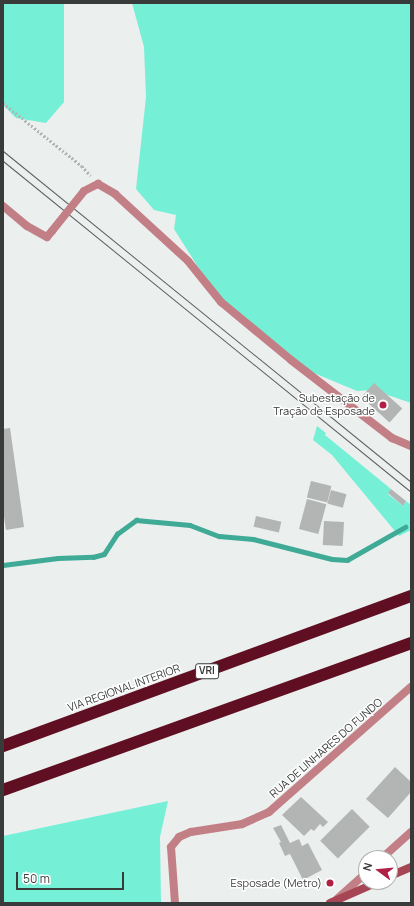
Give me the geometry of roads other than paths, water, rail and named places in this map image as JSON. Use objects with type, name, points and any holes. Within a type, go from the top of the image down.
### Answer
[{"type":"highway","name":"VIA REGIONAL INTERIOR","points":[[3,746],[411,596]]},
{"type":"highway","points":[[3,790],[411,643]]},
{"type":"main road","points":[[398,873],[411,867]]},
{"type":"main road","points":[[332,902],[360,890]]},
{"type":"street","points":[[3,206],[27,226],[47,237],[84,191],[98,184],[121,199],[188,262],[221,302],[291,360],[392,438],[411,446]]},
{"type":"street","name":"RUA DE LINHARES DO FUNDO","points":[[176,903],[171,847],[179,837],[191,832],[242,824],[270,812],[411,687]]},
{"type":"street","points":[[391,850],[411,832]]},
{"type":"street","points":[[332,902],[358,880]]},
{"type":"waterway","points":[[3,565],[58,558],[93,557],[104,554],[117,534],[136,520],[190,525],[219,536],[253,539],[332,559],[347,560],[405,527]]},
{"type":"tram line","points":[[3,151],[411,482]]},
{"type":"tram line","points":[[3,161],[411,492]]},
{"type":"place","name":"Subestação de Tração de Esposade","points":[[383,405]]},
{"type":"place","name":"Esposade (Metro)","points":[[330,883]]}]
